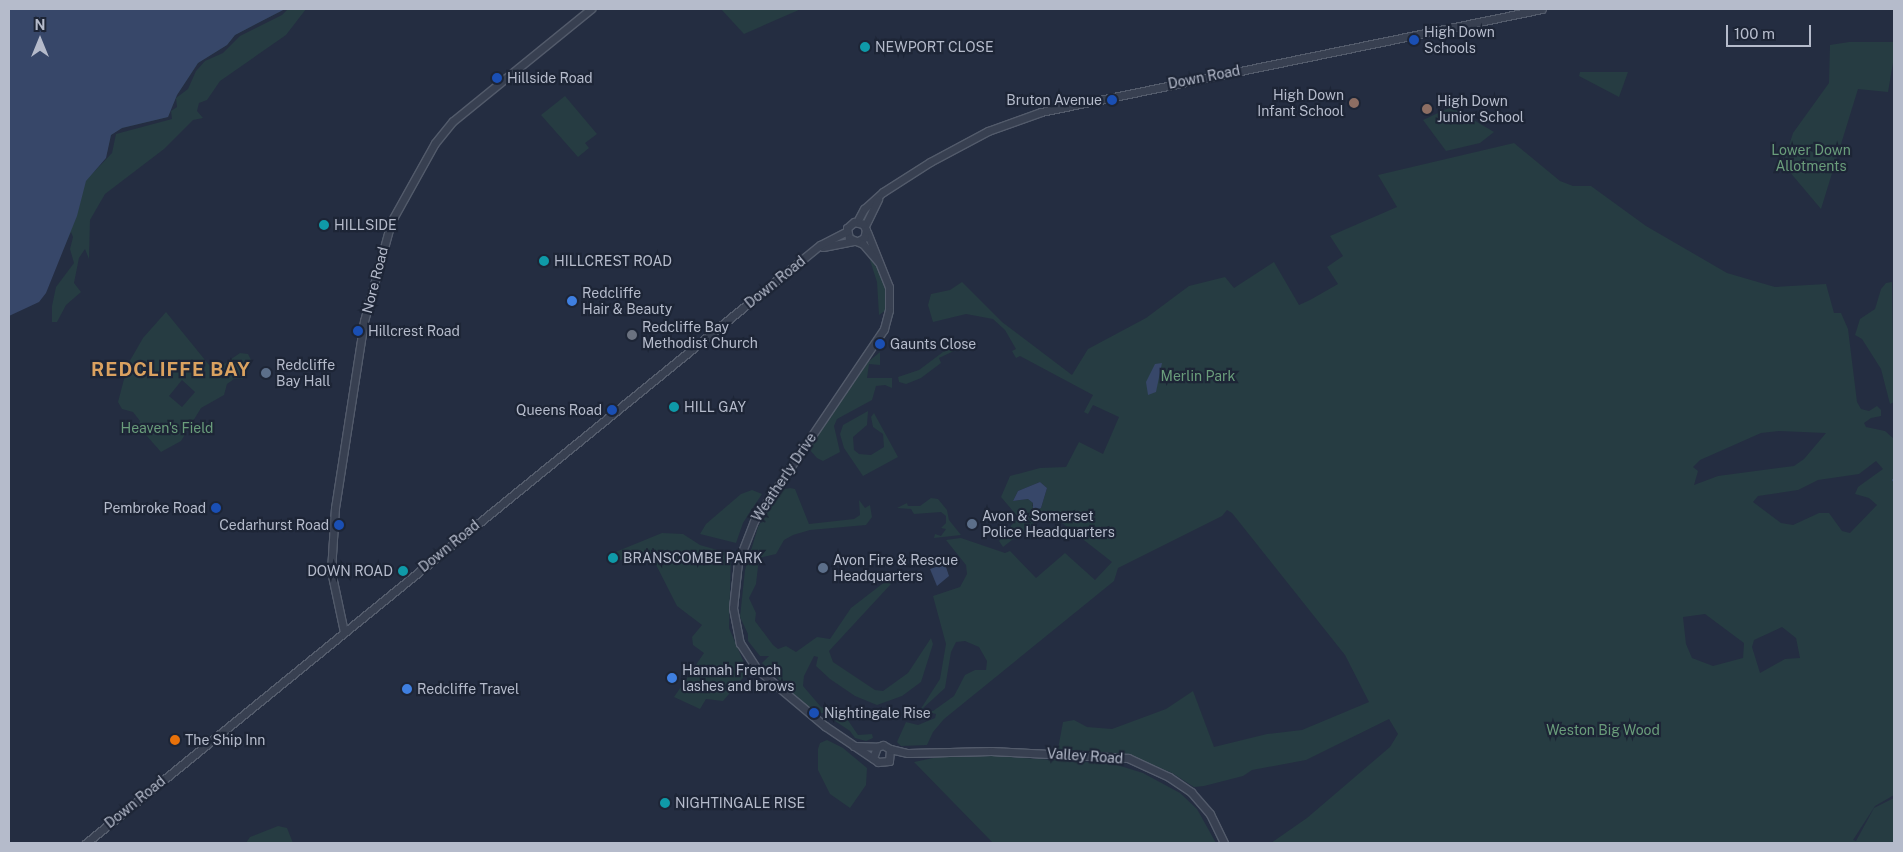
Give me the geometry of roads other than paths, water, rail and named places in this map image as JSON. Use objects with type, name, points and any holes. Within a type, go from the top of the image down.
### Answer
[{"type":"street","name":"Nore Road","points":[[344,632],[332,578],[334,508],[364,323],[392,222],[435,143],[453,121],[591,9]]},
{"type":"street","name":"Down Road","points":[[86,843],[813,250],[847,231],[850,224],[857,222],[864,209],[883,192],[930,162],[988,131],[1063,106],[1542,9]]},
{"type":"street","name":"Down Road","points":[[813,250],[856,241],[866,229],[883,192]]},
{"type":"street","points":[[857,222],[866,229]]},
{"type":"street","name":"Weatherly Drive","points":[[866,229],[888,281],[890,302],[881,335],[761,507],[744,542],[734,590],[734,626],[749,659],[793,700],[854,746],[874,758]]},
{"type":"street","points":[[847,231],[856,241]]},
{"type":"street","name":"Weatherly Drive","points":[[856,241],[882,265]]},
{"type":"street","name":"Valley Road","points":[[854,746],[877,747],[883,745],[890,749],[908,753],[991,751],[1128,758],[1169,777],[1192,793],[1210,814],[1224,843]]},
{"type":"street","points":[[874,758],[877,747]]},
{"type":"street","points":[[890,749],[891,758]]},
{"type":"street","name":"Valley Road","points":[[874,758],[884,764],[891,758],[908,753]]},
{"type":"water","points":[[9,9],[285,9],[235,35],[227,45],[198,63],[177,95],[168,117],[122,128],[111,135],[106,158],[86,181],[77,216],[46,293],[39,302],[9,316]]},
{"type":"water","points":[[1162,363],[1156,392],[1148,395],[1146,382],[1155,364]]},
{"type":"water","points":[[1040,482],[1047,488],[1041,508],[1033,511],[1033,503],[1028,499],[1013,501],[1018,491]]},
{"type":"water","points":[[945,564],[949,576],[937,586],[930,569]]},
{"type":"place","name":"High Down Schools","points":[[1414,40]]},
{"type":"place","name":"NEWPORT CLOSE","points":[[865,47]]},
{"type":"place","name":"Hillside Road","points":[[497,78]]},
{"type":"place","name":"Bruton Avenue","points":[[1112,100]]},
{"type":"place","name":"High Down Infant School","points":[[1354,103]]},
{"type":"place","name":"High Down Junior School","points":[[1427,109]]},
{"type":"place","name":"HILLSIDE","points":[[324,225]]},
{"type":"place","name":"HILLCREST ROAD","points":[[544,261]]},
{"type":"place","name":"Redcliffe Hair & Beauty","points":[[572,301]]},
{"type":"place","name":"Hillcrest Road","points":[[358,331]]},
{"type":"place","name":"Redcliffe Bay Methodist Church","points":[[632,335]]},
{"type":"place","name":"Gaunts Close","points":[[880,344]]},
{"type":"place","name":"Redcliffe Bay Hall","points":[[266,373]]},
{"type":"place","name":"HILL GAY","points":[[674,407]]},
{"type":"place","name":"Queens Road","points":[[612,410]]},
{"type":"place","name":"Pembroke Road","points":[[216,508]]},
{"type":"place","name":"Avon & Somerset Police Headquarters","points":[[972,524]]},
{"type":"place","name":"Cedarhurst Road","points":[[339,525]]},
{"type":"place","name":"BRANSCOMBE PARK","points":[[613,558]]},
{"type":"place","name":"Avon Fire & Rescue Headquarters","points":[[823,568]]},
{"type":"place","name":"DOWN ROAD","points":[[403,571]]},
{"type":"place","name":"Hannah French lashes and brows","points":[[672,678]]},
{"type":"place","name":"Redcliffe Travel","points":[[407,689]]},
{"type":"place","name":"Nightingale Rise","points":[[814,713]]},
{"type":"place","name":"The Ship Inn","points":[[175,740]]},
{"type":"place","name":"NIGHTINGALE RISE","points":[[665,803]]},
{"type":"district","name":"REDCLIFFE BAY","points":[[171,370]]},
{"type":"park label","name":"Lower Down Allotments","points":[[1811,158]]},
{"type":"park label","name":"Merlin Park","points":[[1198,376]]},
{"type":"park label","name":"Heaven's Field","points":[[167,428]]},
{"type":"park label","name":"Weston Big Wood","points":[[1603,730]]}]
